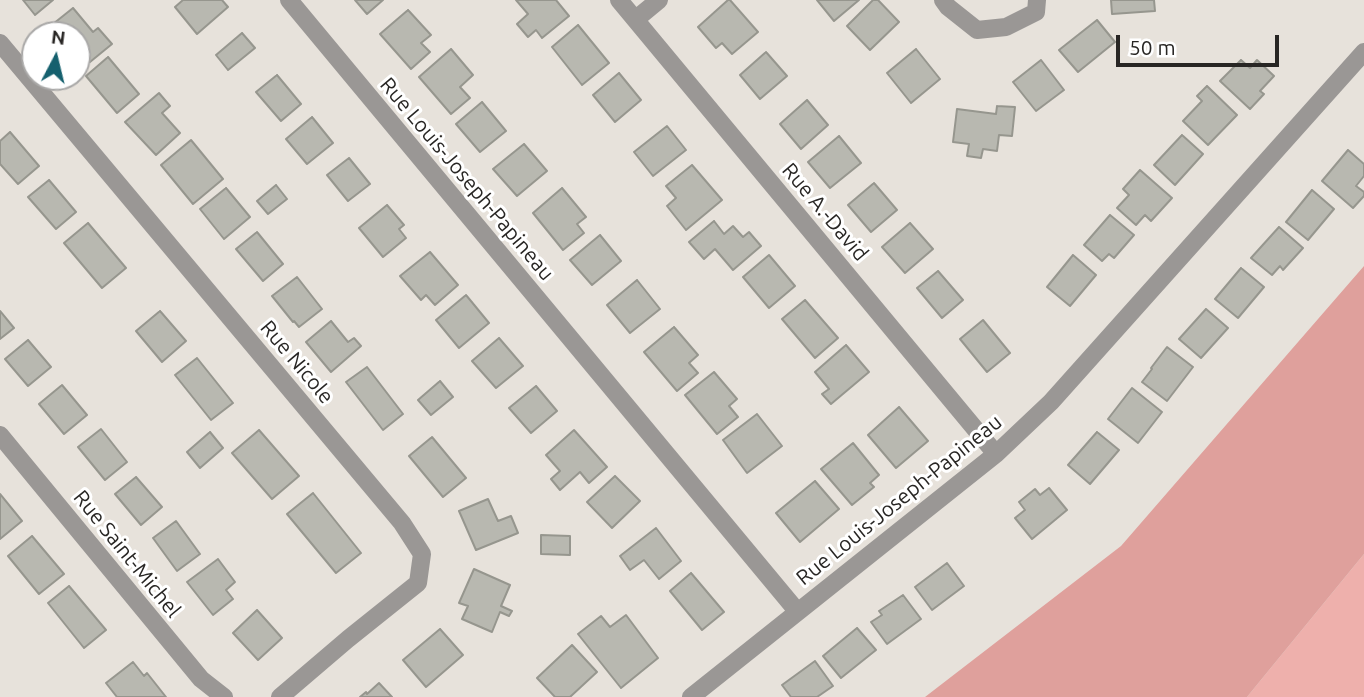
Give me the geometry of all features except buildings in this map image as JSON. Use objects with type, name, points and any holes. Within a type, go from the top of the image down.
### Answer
[{"type":"street","name":"Rue Louis-Joseph-Papineau","points":[[289,0],[797,611],[996,454],[1051,402],[1364,52]]},
{"type":"street","name":"Rue A.-David","points":[[619,0],[996,454]]},
{"type":"street","points":[[636,19],[659,0]]},
{"type":"street","points":[[943,0],[977,30],[1006,27],[1036,12],[1037,0]]},
{"type":"street","name":"Rue Nicole","points":[[0,43],[402,523],[422,554],[418,583],[280,697]]},
{"type":"street","name":"Rue Saint-Michel","points":[[0,435],[201,680],[224,697]]},
{"type":"street","points":[[691,697],[797,611]]},
{"type":"shaded area","points":[[1364,266],[1364,554],[1247,697],[925,697],[1121,546]]},
{"type":"shaded area","points":[[1364,554],[1364,697],[1247,697]]}]
